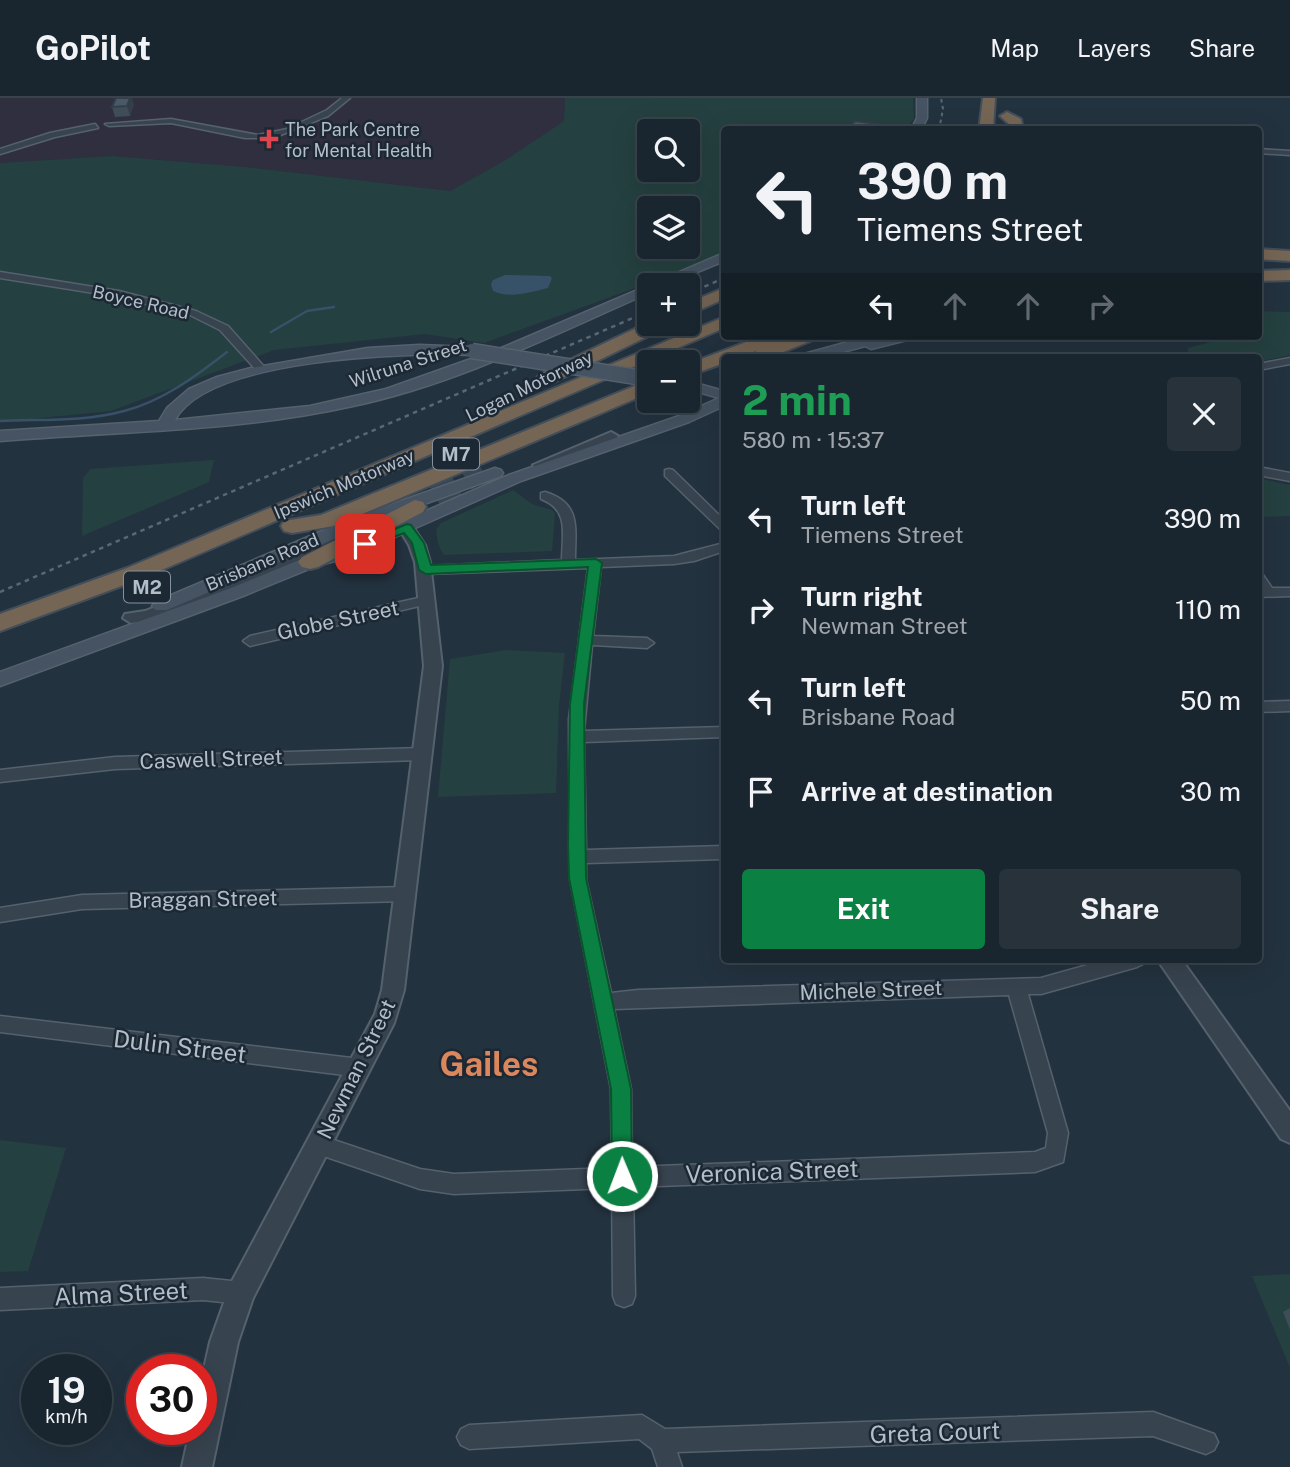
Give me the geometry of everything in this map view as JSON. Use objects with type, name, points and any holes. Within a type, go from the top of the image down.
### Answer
[{"type":"highway","points":[[1006,123],[1007,98]]},
{"type":"highway","points":[[978,126],[982,109],[990,102]]},
{"type":"highway","points":[[987,126],[990,102]]},
{"type":"highway","points":[[1262,254],[1289,259]]},
{"type":"highway","points":[[1262,263],[1289,259]]},
{"type":"highway","points":[[1262,276],[1290,275]]},
{"type":"highway","points":[[700,304],[721,294]]},
{"type":"highway","name":"Ipswich Motorway","points":[[0,623],[135,573],[721,323]]},
{"type":"highway","name":"Logan Motorway","points":[[328,491],[340,478],[637,335]]},
{"type":"highway","points":[[697,350],[721,340]]},
{"type":"highway","points":[[746,354],[772,340]]},
{"type":"highway","points":[[762,354],[797,340]]},
{"type":"highway","points":[[700,379],[721,367]]},
{"type":"highway","points":[[700,380],[721,370]]},
{"type":"highway","name":"Ipswich Motorway","points":[[0,643],[119,599],[637,376]]},
{"type":"highway","name":"Logan Motorway","points":[[292,526],[326,521],[637,391]]},
{"type":"highway","points":[[482,470],[637,404]]},
{"type":"highway","points":[[310,562],[395,526],[415,507]]},
{"type":"main road","points":[[918,126],[922,118],[922,98]]},
{"type":"main road","points":[[685,273],[721,258]]},
{"type":"main road","name":"Wilruna Street","points":[[0,436],[217,421],[310,410],[397,390],[457,369],[637,293]]},
{"type":"main road","points":[[820,354],[871,340]]},
{"type":"main road","points":[[843,354],[892,340]]},
{"type":"main road","points":[[170,424],[174,408],[193,394],[235,376],[355,352],[427,349],[472,351],[637,377]]},
{"type":"main road","points":[[170,424],[202,395],[262,370]]},
{"type":"main road","points":[[700,387],[721,394]]},
{"type":"main road","points":[[202,395],[204,409],[217,421]]},
{"type":"main road","name":"Brisbane Road","points":[[700,404],[721,396]]},
{"type":"main road","points":[[395,526],[516,478],[684,419],[721,397]]},
{"type":"main road","name":"Brisbane Road","points":[[0,668],[131,618],[361,521],[676,413]]},
{"type":"main road","name":"Brisbane Road","points":[[0,679],[237,592],[310,562]]},
{"type":"street","points":[[0,152],[95,126],[100,122],[180,122],[246,138],[262,139],[285,134],[335,109],[346,98]]},
{"type":"street","points":[[1262,151],[1290,153]]},
{"type":"street","name":"Boyce Road","points":[[0,275],[119,294],[193,313],[224,328],[262,370]]},
{"type":"street","points":[[1262,367],[1290,361]]},
{"type":"street","points":[[131,618],[147,616],[215,592],[362,528],[395,526],[471,492],[611,436]]},
{"type":"street","points":[[1262,472],[1290,477]]},
{"type":"street","points":[[669,473],[721,523]]},
{"type":"street","points":[[545,496],[566,509],[569,563]]},
{"type":"street","name":"Newman Street","points":[[197,1467],[224,1342],[241,1293],[360,1068],[386,1016],[393,990],[433,666],[434,634],[427,600],[426,570],[418,543],[395,526]]},
{"type":"street","points":[[426,570],[694,557],[721,548]]},
{"type":"street","points":[[596,563],[577,704],[577,857],[578,878],[621,1089],[624,1296]]},
{"type":"street","points":[[1263,593],[1290,593]]},
{"type":"street","name":"Globe Street","points":[[250,641],[427,600]]},
{"type":"street","points":[[586,640],[648,643]]},
{"type":"street","points":[[1262,707],[1290,706]]},
{"type":"street","points":[[578,737],[721,732]]},
{"type":"street","name":"Caswell Street","points":[[0,776],[152,761],[422,754]]},
{"type":"street","points":[[577,857],[721,852]]},
{"type":"street","name":"Braggan Street","points":[[0,915],[82,902],[406,894]]},
{"type":"street","name":"Michele Street","points":[[602,1002],[651,997],[1041,986],[1123,963]]},
{"type":"street","points":[[1171,963],[1290,1131]]},
{"type":"street","name":"Veronica Street","points":[[319,1145],[420,1179],[454,1184],[1035,1162],[1056,1154],[1058,1132],[1016,986]]},
{"type":"street","name":"Dulin Street","points":[[0,1024],[360,1068]]},
{"type":"street","name":"Alma Street","points":[[0,1299],[203,1289],[241,1293]]},
{"type":"street","name":"Greta Court","points":[[661,1441],[1153,1424],[1206,1442]]},
{"type":"street","points":[[469,1437],[642,1427],[661,1441],[670,1467]]},
{"type":"shaded area","name":"The Park Centre for Mental Health","points":[[0,98],[565,98],[564,121],[504,161],[450,191],[245,167],[112,156],[0,163]]},
{"type":"shaded area","points":[[505,275],[552,278],[548,288],[535,291],[513,295],[493,291],[493,280]]},
{"type":"green space","points":[[565,98],[913,98],[914,119],[908,126],[721,126],[721,253],[676,273],[637,273],[637,287],[484,343],[425,334],[274,350],[111,411],[0,422],[0,163],[112,156],[245,167],[450,191],[504,161],[564,121]]},
{"type":"green space","points":[[1262,311],[1290,312],[1290,355],[1262,361],[1262,354],[1189,354],[1188,348],[1218,340],[1262,340]]},
{"type":"green space","points":[[214,460],[209,482],[82,536],[83,478],[90,469]]},
{"type":"green space","points":[[1262,479],[1290,485],[1290,516],[1262,517]]},
{"type":"green space","points":[[513,490],[532,504],[555,513],[552,551],[444,555],[438,543],[436,529],[441,523]]},
{"type":"green space","points":[[506,650],[565,653],[559,705],[556,793],[438,797],[450,659]]},
{"type":"green space","points":[[0,1140],[66,1148],[28,1271],[0,1272]]},
{"type":"green space","points":[[1290,1274],[1290,1368],[1252,1276]]},
{"type":"building","points":[[116,98],[130,98],[127,106],[112,107]]},
{"type":"building","points":[[855,121],[878,124],[877,126],[850,126]]},
{"type":"waterway","points":[[271,332],[307,311],[334,307]]},
{"type":"waterway","points":[[0,421],[109,415],[138,407],[191,379],[227,352]]},
{"type":"tunnel","points":[[435,496],[482,470]]},
{"type":"railway","points":[[940,126],[943,109],[941,98]]},
{"type":"railway","points":[[700,289],[721,279]]},
{"type":"railway","points":[[0,592],[637,316]]},
{"type":"place","name":"The Park Centre for Mental Health","points":[[269,139]]},
{"type":"district","name":"Gailes","points":[[489,1064]]},
{"type":"route","points":[[365,544],[407,527],[418,543],[426,570],[443,567],[596,563],[577,704],[576,845],[578,878],[621,1089],[622,1176]]}]
